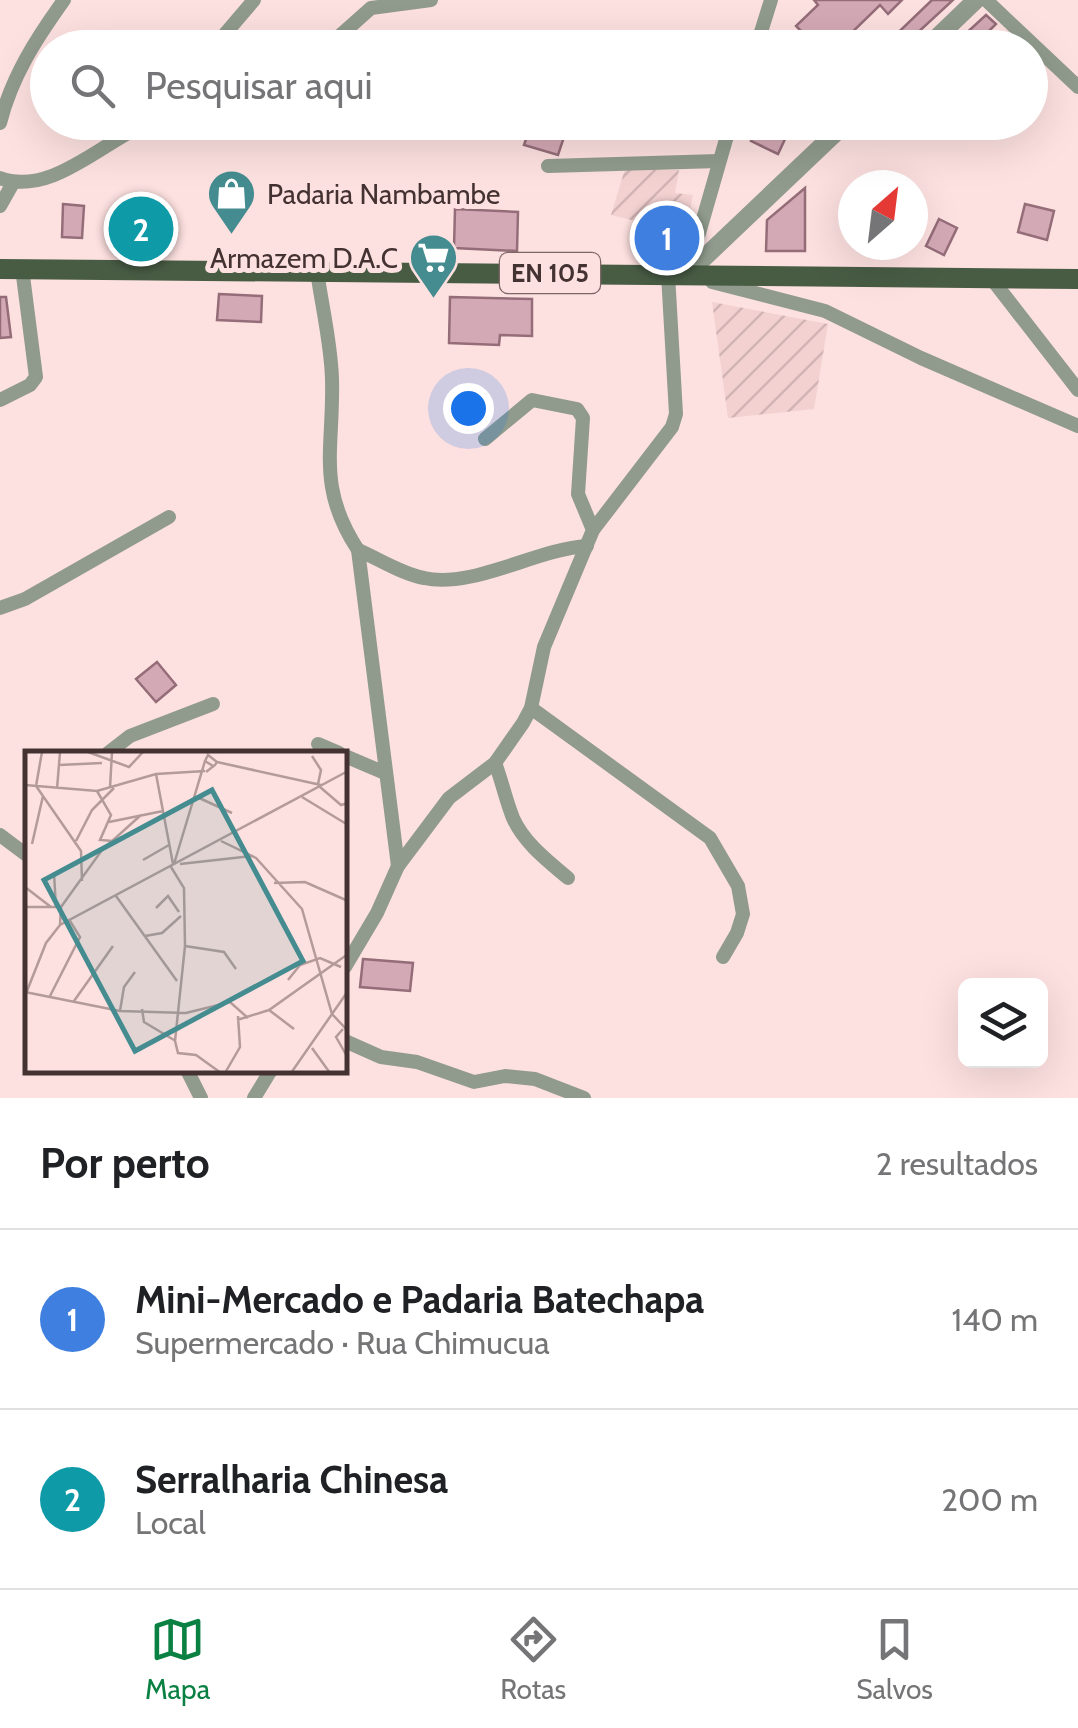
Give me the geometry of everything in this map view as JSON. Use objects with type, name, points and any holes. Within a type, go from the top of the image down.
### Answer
[{"type":"main road","name":"EN 105","points":[[22,268],[1078,279]]},
{"type":"main road","points":[[0,270],[22,268]]},
{"type":"street","points":[[44,30],[64,0]]},
{"type":"street","points":[[228,30],[254,0]]},
{"type":"street","points":[[347,30],[371,8],[432,0]]},
{"type":"street","points":[[762,30],[771,0]]},
{"type":"street","points":[[945,30],[976,0]]},
{"type":"street","points":[[986,0],[1018,30]]},
{"type":"street","points":[[0,123],[7,95],[30,52]]},
{"type":"street","points":[[1048,59],[1078,87]]},
{"type":"street","points":[[0,206],[7,181],[55,174],[113,140]]},
{"type":"street","points":[[348,963],[398,866],[449,798],[495,763],[531,708],[544,647],[594,530],[666,438],[676,414],[677,275],[726,140]]},
{"type":"street","points":[[677,275],[827,140]]},
{"type":"street","points":[[548,166],[719,161]]},
{"type":"street","points":[[0,400],[36,377],[22,268]]},
{"type":"street","points":[[318,272],[332,376],[328,461],[331,497],[341,524],[358,550],[398,866]]},
{"type":"street","points":[[677,275],[825,311],[921,358],[1078,426]]},
{"type":"street","points":[[990,278],[1078,390]]},
{"type":"street","points":[[485,439],[532,400],[576,409],[584,418],[578,494],[594,530]]},
{"type":"street","points":[[0,608],[25,599],[169,517]]},
{"type":"street","points":[[358,550],[423,578],[447,580],[509,566],[562,548],[587,546]]},
{"type":"street","points":[[111,751],[130,736],[212,704]]},
{"type":"street","points":[[531,708],[710,838],[738,886],[743,914],[738,933],[723,956]]},
{"type":"street","points":[[318,744],[335,751]]},
{"type":"street","points":[[348,757],[384,773]]},
{"type":"street","points":[[495,763],[520,830],[568,878]]},
{"type":"street","points":[[0,836],[25,854]]},
{"type":"street","points":[[348,1042],[474,1082],[504,1076],[534,1080],[584,1098]]},
{"type":"street","points":[[188,1073],[201,1098]]},
{"type":"street","points":[[254,1098],[269,1073]]},
{"type":"shaded area","points":[[625,169],[679,170],[675,193],[693,195],[685,233],[611,215]]},
{"type":"shaded area","points":[[712,302],[828,324],[814,409],[728,418]]},
{"type":"building","points":[[814,0],[902,0],[888,14],[880,5],[854,30],[800,30],[796,26],[818,5]]},
{"type":"building","points":[[932,0],[953,0],[920,30],[901,30]]},
{"type":"building","points":[[986,15],[996,24],[990,30],[970,30]]},
{"type":"building","points":[[526,140],[563,140],[558,155],[524,145]]},
{"type":"building","points":[[751,140],[785,140],[778,154]]},
{"type":"building","points":[[805,188],[805,251],[766,251],[767,220]]},
{"type":"building","points":[[63,204],[84,206],[82,238],[62,237]]},
{"type":"building","points":[[1025,204],[1054,211],[1047,240],[1018,232]]},
{"type":"building","points":[[455,209],[518,212],[517,251],[454,248]]},
{"type":"building","points":[[132,215],[154,217],[151,243],[129,241]]},
{"type":"building","points":[[939,219],[957,228],[944,255],[928,247]]},
{"type":"building","points":[[219,294],[262,296],[261,322],[217,320]]},
{"type":"building","points":[[0,297],[6,297],[11,337],[0,338]]},
{"type":"building","points":[[450,297],[532,299],[532,336],[500,335],[499,345],[449,343]]},
{"type":"building","points":[[157,662],[176,685],[156,702],[136,679]]},
{"type":"building","points":[[363,959],[413,963],[410,991],[360,987]]},
{"type":"place","name":"Serralharia Chinesa","points":[[141,229]]},
{"type":"place","name":"Padaria Nambambe","points":[[232,236]]},
{"type":"place","name":"Mini-Mercado e Padaria Batechapa","points":[[667,238]]},
{"type":"place","name":"Armazem D.A.C","points":[[433,300]]}]
